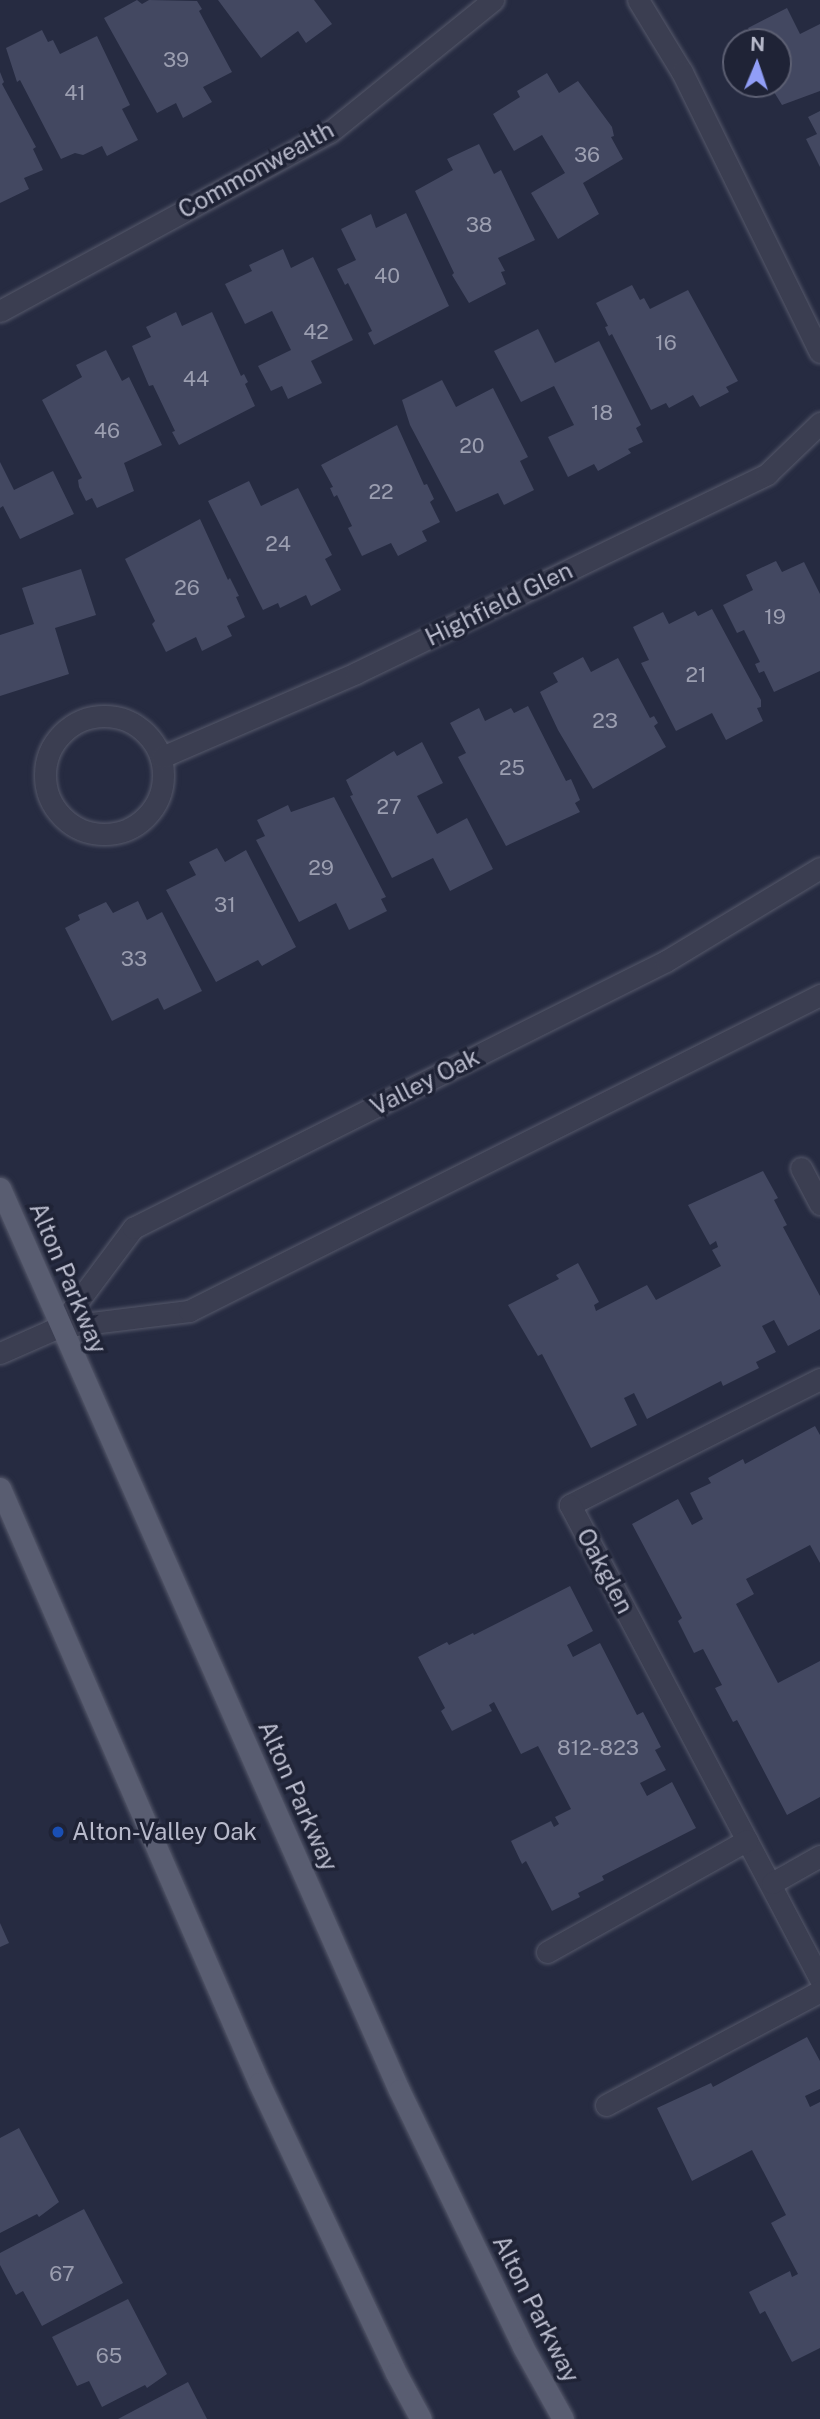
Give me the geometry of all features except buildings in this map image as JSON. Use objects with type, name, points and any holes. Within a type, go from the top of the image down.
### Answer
[{"type":"main road","name":"Alton Parkway","points":[[0,1188],[59,1327],[114,1445],[399,2090],[523,2347],[563,2419]]},
{"type":"main road","points":[[0,1488],[259,2083],[385,2350],[421,2419]]},
{"type":"street","name":"Commonwealth","points":[[0,310],[330,132],[493,0]]},
{"type":"street","points":[[638,0],[682,72],[820,352]]},
{"type":"street","name":"Highfield Glen","points":[[162,757],[356,673],[768,474],[820,423]]},
{"type":"street","points":[[97,715],[118,717],[137,725],[152,739],[162,757],[164,776],[161,794],[152,811],[139,823],[122,831],[103,834],[85,831],[68,822],[55,809],[47,791],[45,771],[49,751],[60,734],[77,722],[97,715]]},
{"type":"street","name":"Valley Oak","points":[[59,1327],[133,1228],[666,961],[820,868]]},
{"type":"street","name":"Valley Oak","points":[[0,1353],[59,1327],[189,1311],[820,995]]},
{"type":"street","points":[[801,1168],[820,1203]]},
{"type":"street","name":"Oakglen","points":[[820,1379],[570,1505],[772,1883],[820,1979]]},
{"type":"street","points":[[547,1952],[747,1840]]},
{"type":"street","points":[[772,1883],[820,1856]]},
{"type":"street","points":[[606,2105],[820,1991]]},
{"type":"place","name":"Alton-Valley Oak","points":[[58,1832]]}]
